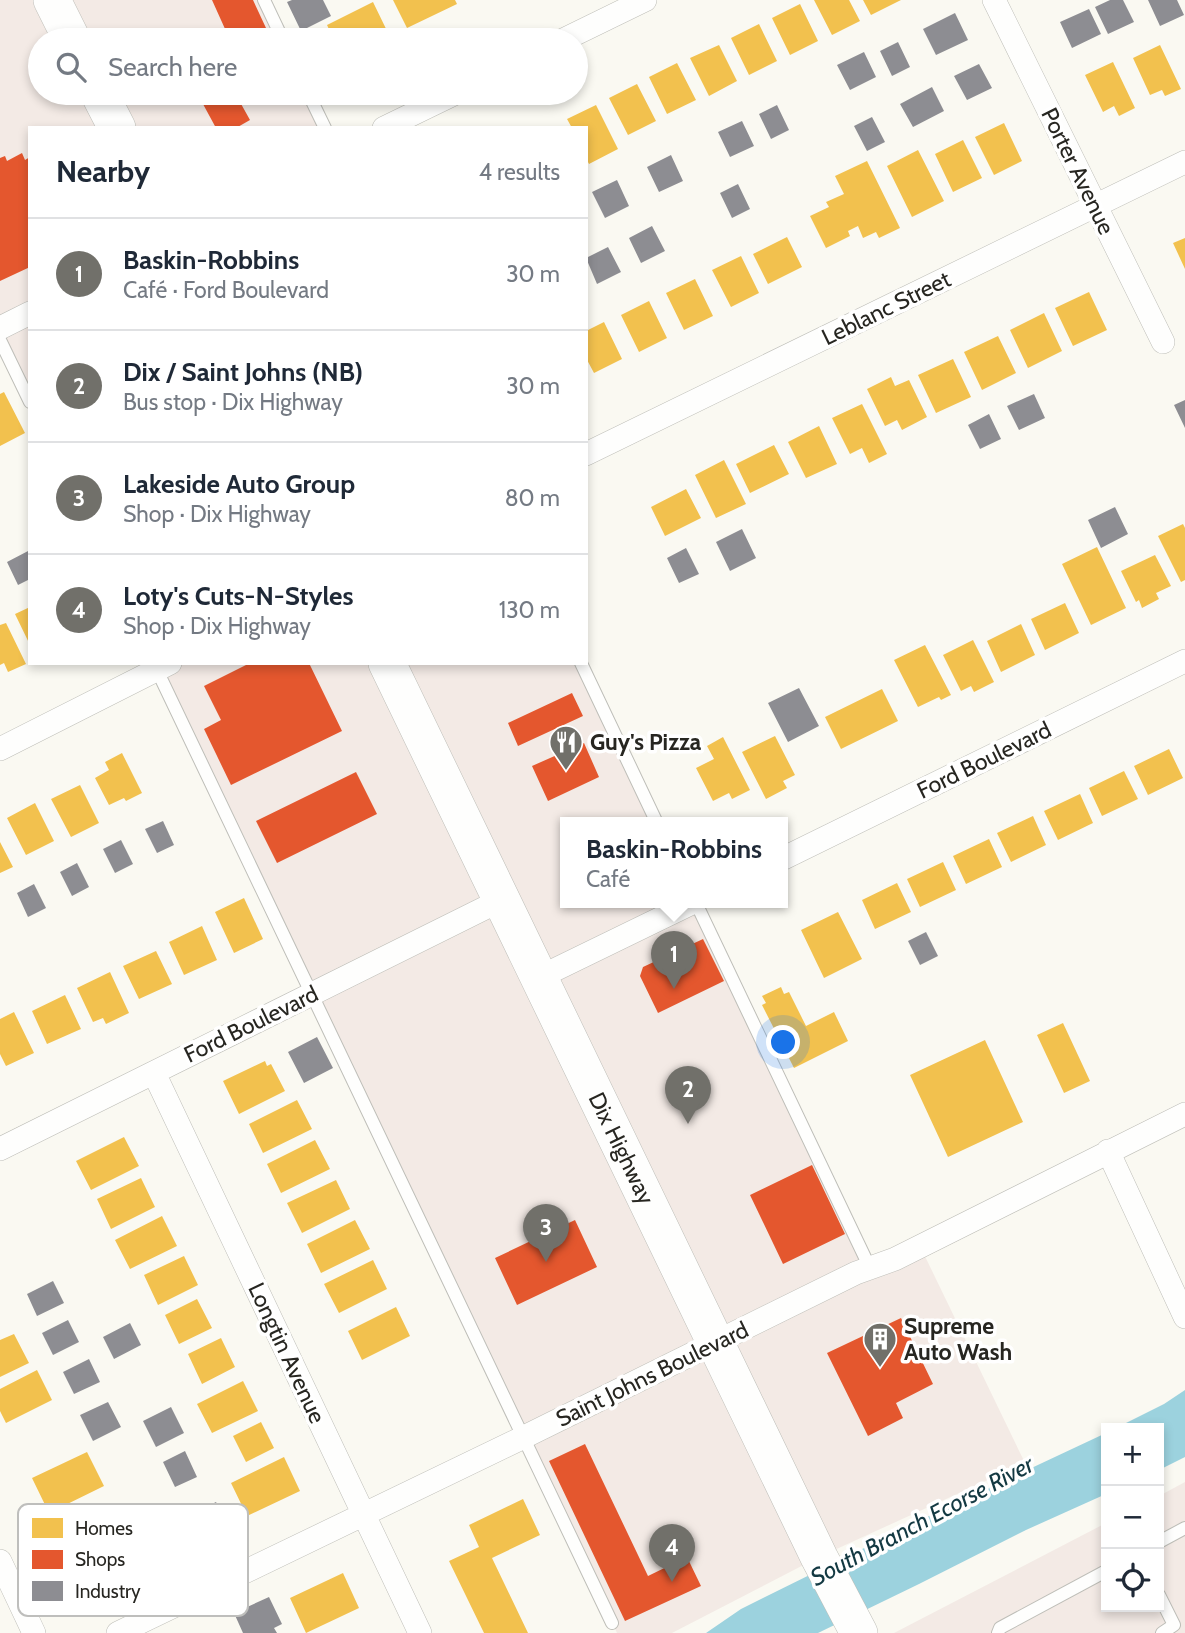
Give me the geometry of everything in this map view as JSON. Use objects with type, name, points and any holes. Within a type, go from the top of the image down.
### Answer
[{"type":"main road","points":[[52,0],[66,28]]},
{"type":"main road","points":[[105,105],[116,126]]},
{"type":"main road","name":"Dix Highway","points":[[388,665],[819,1557],[858,1631]]},
{"type":"street","points":[[588,28],[645,0]]},
{"type":"street","name":"Porter Avenue","points":[[994,0],[1163,342]]},
{"type":"street","points":[[388,126],[431,105]]},
{"type":"street","name":"Leblanc Street","points":[[588,453],[1185,162]]},
{"type":"street","points":[[0,328],[28,314]]},
{"type":"street","name":"Ford Boulevard","points":[[788,856],[1185,661]]},
{"type":"street","points":[[0,749],[160,665]]},
{"type":"street","name":"Ford Boulevard","points":[[0,1149],[503,899]]},
{"type":"street","points":[[540,977],[684,908]]},
{"type":"street","name":"Longtin Avenue","points":[[154,1073],[419,1633]]},
{"type":"street","name":"Saint Johns Boulevard","points":[[248,1571],[856,1273],[895,1259],[1185,1114]]},
{"type":"street","points":[[1108,1151],[1185,1317]]},
{"type":"street","points":[[0,1561],[18,1599]]},
{"type":"street","points":[[26,1616],[34,1633]]},
{"type":"street","name":"Saint Johns Boulevard","points":[[118,1633],[153,1616]]},
{"type":"lane","points":[[264,0],[277,28]]},
{"type":"lane","points":[[314,105],[324,126]]},
{"type":"lane","points":[[0,340],[28,398]]},
{"type":"lane","points":[[160,665],[311,995],[612,1623]]},
{"type":"lane","points":[[582,665],[654,817]]},
{"type":"lane","points":[[696,908],[870,1268]]},
{"type":"lane","points":[[1164,1539],[1185,1528]]},
{"type":"lane","points":[[998,1633],[1000,1628],[1101,1574]]},
{"type":"lane","points":[[1162,1633],[1174,1625],[1164,1605]]},
{"type":"shaded area","points":[[0,0],[264,0],[277,28],[28,28],[28,105],[314,105],[324,126],[28,126],[28,398],[0,340]]},
{"type":"shaded area","points":[[155,665],[582,665],[654,817],[560,817],[560,908],[698,908],[870,1268],[920,1246],[1025,1463],[819,1557],[672,1633],[617,1633]]},
{"type":"shaded area","points":[[1185,1482],[1185,1633],[894,1633],[1101,1526],[1101,1612],[1164,1612],[1164,1493]]},
{"type":"water","points":[[1185,1390],[1185,1457],[1164,1468],[1164,1423],[1126,1423]]},
{"type":"water","name":"South Branch Ecorse River","points":[[1101,1435],[1101,1496],[1026,1530],[818,1633],[706,1633],[741,1609],[933,1514]]},
{"type":"building: Homes","points":[[393,0],[455,0],[457,4],[407,28]]},
{"type":"building: Homes","points":[[814,0],[849,0],[860,21],[832,35]]},
{"type":"building: Homes","points":[[863,0],[901,0],[871,15]]},
{"type":"building: Homes","points":[[373,2],[386,28],[328,28],[327,25]]},
{"type":"building: Homes","points":[[800,4],[818,41],[790,55],[772,18]]},
{"type":"building: Homes","points":[[759,24],[777,61],[749,75],[731,38]]},
{"type":"building: Homes","points":[[719,45],[737,81],[709,96],[690,58]]},
{"type":"building: Homes","points":[[1160,45],[1181,89],[1165,96],[1162,90],[1150,95],[1133,58]]},
{"type":"building: Homes","points":[[1113,62],[1135,108],[1119,116],[1114,106],[1103,112],[1085,75]]},
{"type":"building: Homes","points":[[677,63],[696,100],[667,114],[649,77]]},
{"type":"building: Homes","points":[[637,84],[656,121],[628,135],[609,98]]},
{"type":"building: Homes","points":[[596,105],[618,149],[589,164],[588,126],[571,126],[567,119]]},
{"type":"building: Homes","points":[[1004,123],[1022,161],[994,175],[975,137]]},
{"type":"building: Homes","points":[[963,140],[982,178],[953,192],[935,154]]},
{"type":"building: Homes","points":[[918,150],[944,201],[912,217],[887,166]]},
{"type":"building: Homes","points":[[867,161],[900,228],[879,238],[876,232],[863,238],[858,226],[848,231],[850,236],[826,248],[810,216],[829,207],[826,202],[844,194],[835,176]]},
{"type":"building: Homes","points":[[787,237],[802,267],[768,284],[753,254]]},
{"type":"building: Homes","points":[[1185,238],[1185,269],[1173,243]]},
{"type":"building: Homes","points":[[741,256],[759,293],[731,307],[712,270]]},
{"type":"building: Homes","points":[[695,279],[713,316],[684,330],[666,293]]},
{"type":"building: Homes","points":[[1089,292],[1107,330],[1073,346],[1055,308]]},
{"type":"building: Homes","points":[[649,301],[667,338],[639,352],[621,315]]},
{"type":"building: Homes","points":[[1044,313],[1062,351],[1028,368],[1010,330]]},
{"type":"building: Homes","points":[[604,322],[622,359],[594,373],[588,362],[588,330]]},
{"type":"building: Homes","points":[[998,336],[1016,373],[982,390],[964,352]]},
{"type":"building: Homes","points":[[953,359],[971,397],[936,413],[918,375]]},
{"type":"building: Homes","points":[[891,377],[895,386],[909,380],[927,417],[902,430],[897,420],[885,426],[867,389]]},
{"type":"building: Homes","points":[[4,392],[25,433],[0,446],[0,394]]},
{"type":"building: Homes","points":[[862,404],[887,454],[869,463],[862,448],[850,454],[832,418]]},
{"type":"building: Homes","points":[[819,426],[837,464],[806,478],[788,442]]},
{"type":"building: Homes","points":[[774,445],[789,474],[750,493],[736,464]]},
{"type":"building: Homes","points":[[724,460],[746,504],[716,518],[695,475]]},
{"type":"building: Homes","points":[[686,489],[701,518],[665,536],[651,507]]},
{"type":"building: Homes","points":[[1183,524],[1185,580],[1181,582],[1158,536]]},
{"type":"building: Homes","points":[[1097,547],[1126,608],[1091,625],[1062,564]]},
{"type":"building: Homes","points":[[1155,555],[1171,586],[1156,593],[1159,599],[1142,608],[1139,600],[1136,602],[1121,571]]},
{"type":"building: Homes","points":[[1065,603],[1079,633],[1045,650],[1031,619]]},
{"type":"building: Homes","points":[[28,608],[28,641],[15,614]]},
{"type":"building: Homes","points":[[6,623],[26,664],[8,672],[4,663],[0,665],[0,625]]},
{"type":"building: Homes","points":[[1021,624],[1035,655],[1001,672],[987,641]]},
{"type":"building: Homes","points":[[973,640],[994,682],[974,692],[971,686],[961,691],[943,655]]},
{"type":"building: Homes","points":[[925,645],[951,695],[941,700],[939,697],[918,707],[894,660]]},
{"type":"building: Homes","points":[[882,689],[898,721],[841,749],[825,717]]},
{"type":"building: Homes","points":[[775,736],[795,775],[783,781],[787,788],[766,799],[742,752]]},
{"type":"building: Homes","points":[[723,737],[750,790],[732,799],[729,793],[713,801],[696,768],[714,759],[707,746]]},
{"type":"building: Homes","points":[[1169,749],[1183,778],[1148,795],[1134,766]]},
{"type":"building: Homes","points":[[122,753],[142,793],[109,805],[95,778],[109,770],[105,762]]},
{"type":"building: Homes","points":[[1124,771],[1138,799],[1102,816],[1089,788]]},
{"type":"building: Homes","points":[[80,785],[99,823],[71,837],[51,799]]},
{"type":"building: Homes","points":[[1080,794],[1093,823],[1058,840],[1044,811]]},
{"type":"building: Homes","points":[[35,803],[54,841],[26,855],[7,818]]},
{"type":"building: Homes","points":[[1033,816],[1046,845],[1011,862],[997,833]]},
{"type":"building: Homes","points":[[989,839],[1002,867],[966,884],[953,856]]},
{"type":"building: Homes","points":[[0,842],[13,867],[0,873]]},
{"type":"building: Homes","points":[[943,862],[956,890],[920,907],[907,879]]},
{"type":"building: Homes","points":[[897,883],[911,912],[875,929],[862,900]]},
{"type":"building: Homes","points":[[244,898],[263,939],[234,953],[215,912]]},
{"type":"building: Homes","points":[[838,912],[862,959],[824,978],[801,930]]},
{"type":"building: Homes","points":[[202,926],[217,960],[184,975],[169,942]]},
{"type":"building: Homes","points":[[156,951],[172,984],[139,999],[123,966]]},
{"type":"building: Homes","points":[[110,972],[129,1013],[106,1024],[103,1018],[93,1022],[77,988]]},
{"type":"building: Homes","points":[[781,987],[784,994],[789,992],[806,1026],[834,1012],[848,1041],[794,1068],[762,1005],[766,1003],[762,996]]},
{"type":"building: Homes","points":[[65,995],[81,1029],[47,1044],[32,1011]]},
{"type":"building: Homes","points":[[14,1012],[34,1053],[6,1066],[0,1054],[0,1019]]},
{"type":"building: Homes","points":[[1063,1023],[1090,1081],[1064,1093],[1037,1035]]},
{"type":"building: Homes","points":[[985,1040],[1023,1122],[948,1157],[910,1075]]},
{"type":"building: Homes","points":[[265,1061],[267,1066],[271,1064],[285,1091],[239,1114],[223,1081]]},
{"type":"building: Homes","points":[[297,1100],[312,1129],[263,1153],[249,1124]]},
{"type":"building: Homes","points":[[124,1137],[139,1166],[91,1190],[76,1161]]},
{"type":"building: Homes","points":[[315,1140],[330,1169],[281,1193],[267,1164]]},
{"type":"building: Homes","points":[[141,1178],[155,1207],[111,1229],[97,1199]]},
{"type":"building: Homes","points":[[336,1180],[350,1209],[302,1233],[287,1203]]},
{"type":"building: Homes","points":[[162,1216],[177,1246],[130,1269],[115,1240]]},
{"type":"building: Homes","points":[[355,1220],[370,1249],[321,1273],[307,1244]]},
{"type":"building: Homes","points":[[184,1256],[198,1285],[158,1305],[144,1275]]},
{"type":"building: Homes","points":[[373,1260],[387,1289],[339,1313],[324,1284]]},
{"type":"building: Homes","points":[[197,1299],[212,1328],[179,1344],[165,1315]]},
{"type":"building: Homes","points":[[396,1307],[410,1336],[362,1360],[348,1331]]},
{"type":"building: Homes","points":[[14,1334],[29,1363],[0,1377],[0,1340]]},
{"type":"building: Homes","points":[[221,1338],[235,1367],[202,1384],[188,1354]]},
{"type":"building: Homes","points":[[37,1370],[52,1400],[6,1423],[0,1411],[0,1389]]},
{"type":"building: Homes","points":[[243,1381],[258,1411],[212,1433],[197,1404]]},
{"type":"building: Homes","points":[[261,1422],[274,1448],[246,1462],[233,1436]]},
{"type":"building: Homes","points":[[87,1452],[104,1486],[67,1504],[45,1504],[32,1478]]},
{"type":"building: Homes","points":[[284,1457],[300,1491],[248,1516],[248,1504],[241,1504],[231,1483]]},
{"type":"building: Homes","points":[[523,1499],[540,1535],[492,1558],[528,1633],[484,1633],[449,1561],[479,1547],[469,1525]]},
{"type":"building: Homes","points":[[343,1573],[359,1608],[306,1633],[290,1598]]},
{"type":"building: Shops","points":[[212,0],[253,0],[266,28],[225,28]]},
{"type":"building: Shops","points":[[204,105],[242,105],[250,120],[240,126],[215,126]]},
{"type":"building: Shops","points":[[22,153],[25,160],[28,158],[28,268],[0,281],[0,158],[5,156],[7,161]]},
{"type":"building: Shops","points":[[246,665],[310,665],[342,731],[231,785],[204,729],[221,720],[204,686]]},
{"type":"building: Shops","points":[[572,693],[583,716],[518,746],[508,723]]},
{"type":"building: Shops","name":"Guy's Pizza","points":[[584,743],[599,777],[548,801],[532,766]]},
{"type":"building: Shops","points":[[356,772],[377,814],[277,863],[256,821]]},
{"type":"building: Shops","points":[[703,939],[724,981],[658,1013],[640,976],[643,967]]},
{"type":"building: Shops","points":[[812,1165],[845,1234],[783,1264],[750,1195]]},
{"type":"building: Shops","points":[[575,1220],[597,1267],[517,1305],[495,1258]]},
{"type":"building: Shops","name":"Supreme Auto Wash","points":[[901,1318],[933,1384],[896,1403],[903,1418],[868,1436],[827,1353]]},
{"type":"building: Shops","points":[[585,1444],[648,1576],[687,1557],[701,1586],[625,1621],[549,1461]]},
{"type":"building: Industry","points":[[323,0],[331,16],[307,28],[300,28],[287,2]]},
{"type":"building: Industry","points":[[1110,0],[1123,0],[1134,22],[1108,34],[1095,7]]},
{"type":"building: Industry","points":[[1148,0],[1177,0],[1184,15],[1160,26]]},
{"type":"building: Industry","points":[[1089,9],[1101,34],[1072,48],[1060,22]]},
{"type":"building: Industry","points":[[955,13],[968,40],[936,55],[923,29]]},
{"type":"building: Industry","points":[[898,42],[910,67],[892,76],[880,51]]},
{"type":"building: Industry","points":[[864,52],[876,77],[850,90],[837,65]]},
{"type":"building: Industry","points":[[979,64],[992,88],[967,100],[954,76]]},
{"type":"building: Industry","points":[[932,87],[944,111],[913,127],[900,104]]},
{"type":"building: Industry","points":[[777,105],[789,130],[771,139],[759,114]]},
{"type":"building: Industry","points":[[872,117],[885,142],[867,151],[854,126]]},
{"type":"building: Industry","points":[[742,121],[754,146],[730,157],[718,132]]},
{"type":"building: Industry","points":[[671,155],[683,181],[659,192],[647,167]]},
{"type":"building: Industry","points":[[617,180],[629,206],[605,218],[592,192]]},
{"type":"building: Industry","points":[[738,184],[750,209],[732,218],[720,193]]},
{"type":"building: Industry","points":[[652,226],[665,251],[641,263],[629,238]]},
{"type":"building: Industry","points":[[608,247],[621,272],[597,284],[588,257]]},
{"type":"building: Industry","points":[[1034,394],[1045,418],[1019,430],[1007,406]]},
{"type":"building: Industry","points":[[1185,400],[1185,428],[1174,405]]},
{"type":"building: Industry","points":[[989,414],[1001,439],[980,449],[968,425]]},
{"type":"building: Industry","points":[[1115,507],[1128,534],[1101,548],[1088,520]]},
{"type":"building: Industry","points":[[742,529],[756,558],[730,571],[716,542]]},
{"type":"building: Industry","points":[[686,548],[699,574],[679,583],[667,558]]},
{"type":"building: Industry","points":[[28,551],[28,580],[18,585],[7,562]]},
{"type":"building: Industry","points":[[799,688],[819,726],[788,742],[768,703]]},
{"type":"building: Industry","points":[[163,821],[174,845],[157,853],[145,829]]},
{"type":"building: Industry","points":[[121,840],[133,864],[115,873],[103,849]]},
{"type":"building: Industry","points":[[77,863],[89,887],[72,896],[60,872]]},
{"type":"building: Industry","points":[[34,884],[46,908],[28,917],[17,893]]},
{"type":"building: Industry","points":[[926,932],[938,956],[920,965],[908,941]]},
{"type":"building: Industry","points":[[317,1037],[333,1068],[304,1083],[288,1052]]},
{"type":"building: Industry","points":[[53,1281],[64,1303],[37,1316],[27,1294]]},
{"type":"building: Industry","points":[[68,1320],[79,1342],[53,1355],[42,1333]]},
{"type":"building: Industry","points":[[130,1323],[141,1345],[114,1359],[103,1337]]},
{"type":"building: Industry","points":[[89,1359],[100,1382],[74,1394],[63,1372]]},
{"type":"building: Industry","points":[[108,1402],[121,1427],[93,1441],[80,1415]]},
{"type":"building: Industry","points":[[171,1407],[184,1433],[156,1447],[143,1421]]},
{"type":"building: Industry","points":[[185,1451],[197,1477],[175,1487],[163,1462]]},
{"type":"building: Industry","points":[[269,1597],[282,1624],[274,1628],[277,1633],[243,1633],[235,1616],[248,1616],[248,1607]]},
{"type":"place","name":"Guy's Pizza","points":[[566,772]]},
{"type":"place","name":"Baskin-Robbins","points":[[674,989]]},
{"type":"place","name":"Dix / Saint Johns (NB)","points":[[688,1124]]},
{"type":"place","name":"Lakeside Auto Group","points":[[546,1262]]},
{"type":"place","name":"Supreme Auto Wash","points":[[880,1369]]},
{"type":"place","name":"Loty's Cuts-N-Styles","points":[[672,1582]]}]
